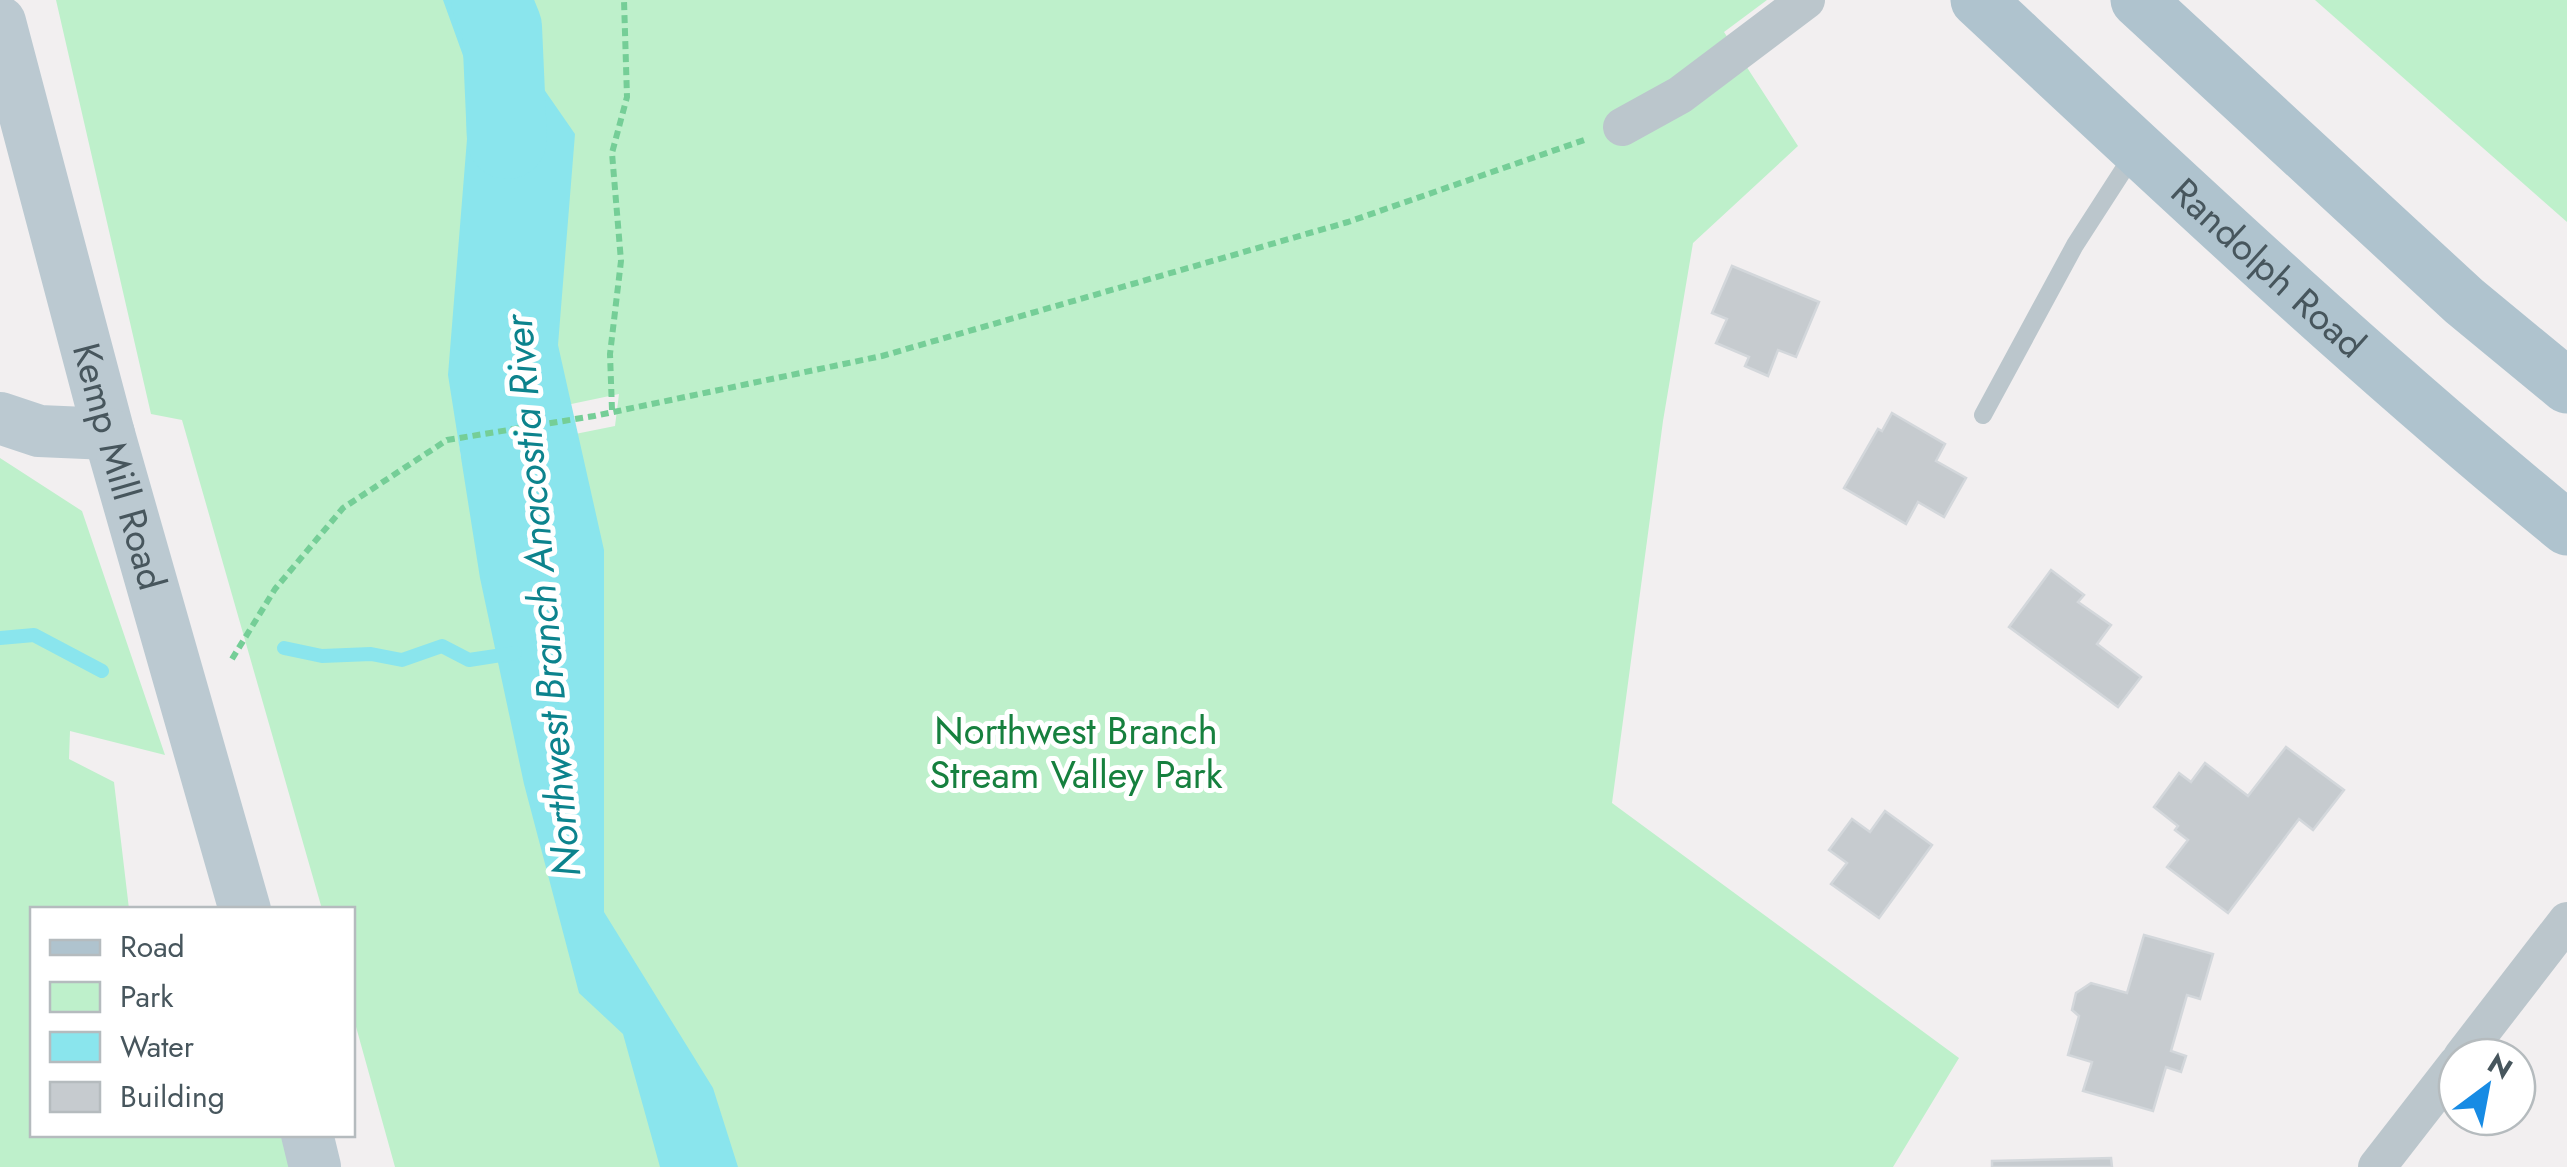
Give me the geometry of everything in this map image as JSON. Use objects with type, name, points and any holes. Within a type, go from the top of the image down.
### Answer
[{"type":"main road","name":"Randolph Road","points":[[1978,0],[2137,149],[2473,451],[2567,528]]},
{"type":"main road","points":[[2138,0],[2464,301],[2567,386]]},
{"type":"street","points":[[1622,127],[1680,95],[1806,0]]},
{"type":"street","name":"Kemp Mill Road","points":[[0,22],[110,434],[244,907]]},
{"type":"street","points":[[0,418],[39,431],[110,434]]},
{"type":"street","points":[[2477,1037],[2567,921]]},
{"type":"street","points":[[2377,1167],[2437,1090]]},
{"type":"street","points":[[307,1137],[315,1167]]},
{"type":"lane","points":[[1983,415],[2075,245],[2137,149]]},
{"type":"path","points":[[612,411],[610,354],[621,261],[612,153],[627,97],[624,0]]},
{"type":"path","points":[[232,659],[275,589],[343,508],[447,440],[594,416],[901,351],[1348,222],[1622,127]]},
{"type":"green space","name":"Northwest Branch Stream Valley Park","points":[[56,0],[1767,0],[1724,32],[1798,146],[1693,243],[1663,421],[1612,803],[1959,1058],[1893,1167],[395,1167],[355,1023],[355,907],[321,907],[182,420],[151,414]],"holes":[[[619,394],[615,426],[461,457],[457,428]]]},
{"type":"green space","points":[[2315,0],[2567,0],[2567,222]]},
{"type":"green space","points":[[0,458],[82,511],[165,755],[70,731],[69,759],[114,782],[129,907],[30,907],[30,1137],[289,1137],[289,1167],[0,1167]]},
{"type":"water","points":[[443,0],[482,0],[575,134],[558,345],[604,550],[604,912],[713,1088],[738,1167],[660,1167],[623,1034],[579,993],[524,784],[480,578],[448,375],[467,139],[465,61]]},
{"type":"building","points":[[1732,266],[1819,302],[1796,357],[1778,350],[1768,376],[1745,366],[1749,357],[1716,343],[1727,319],[1712,313]]},
{"type":"building","points":[[1892,413],[1945,444],[1936,461],[1966,478],[1944,517],[1918,502],[1906,524],[1844,488],[1878,429],[1882,431]]},
{"type":"building","points":[[2051,570],[2084,595],[2078,602],[2111,625],[2097,644],[2141,677],[2118,707],[2009,627]]},
{"type":"building","points":[[2286,747],[2344,790],[2313,830],[2299,819],[2228,913],[2167,867],[2188,840],[2175,830],[2178,826],[2154,807],[2179,773],[2191,782],[2205,763],[2248,796]]},
{"type":"building","points":[[1885,811],[1932,845],[1879,918],[1831,884],[1847,863],[1829,850],[1852,819],[1870,832]]},
{"type":"building","points":[[2144,935],[2213,954],[2200,999],[2187,995],[2171,1051],[2186,1056],[2181,1072],[2166,1067],[2153,1111],[2083,1091],[2092,1062],[2068,1055],[2079,1016],[2072,1010],[2076,993],[2091,983],[2127,993]]},
{"type":"building","points":[[2111,1158],[2112,1167],[1992,1167],[1992,1161]]},
{"type":"waterway","name":"Northwest Branch Anacostia River","points":[[491,0],[502,27],[507,139]]},
{"type":"waterway","points":[[0,638],[34,635],[102,671]]},
{"type":"waterway","points":[[284,648],[322,656],[371,654],[402,660],[442,646],[469,660],[515,653]]}]
